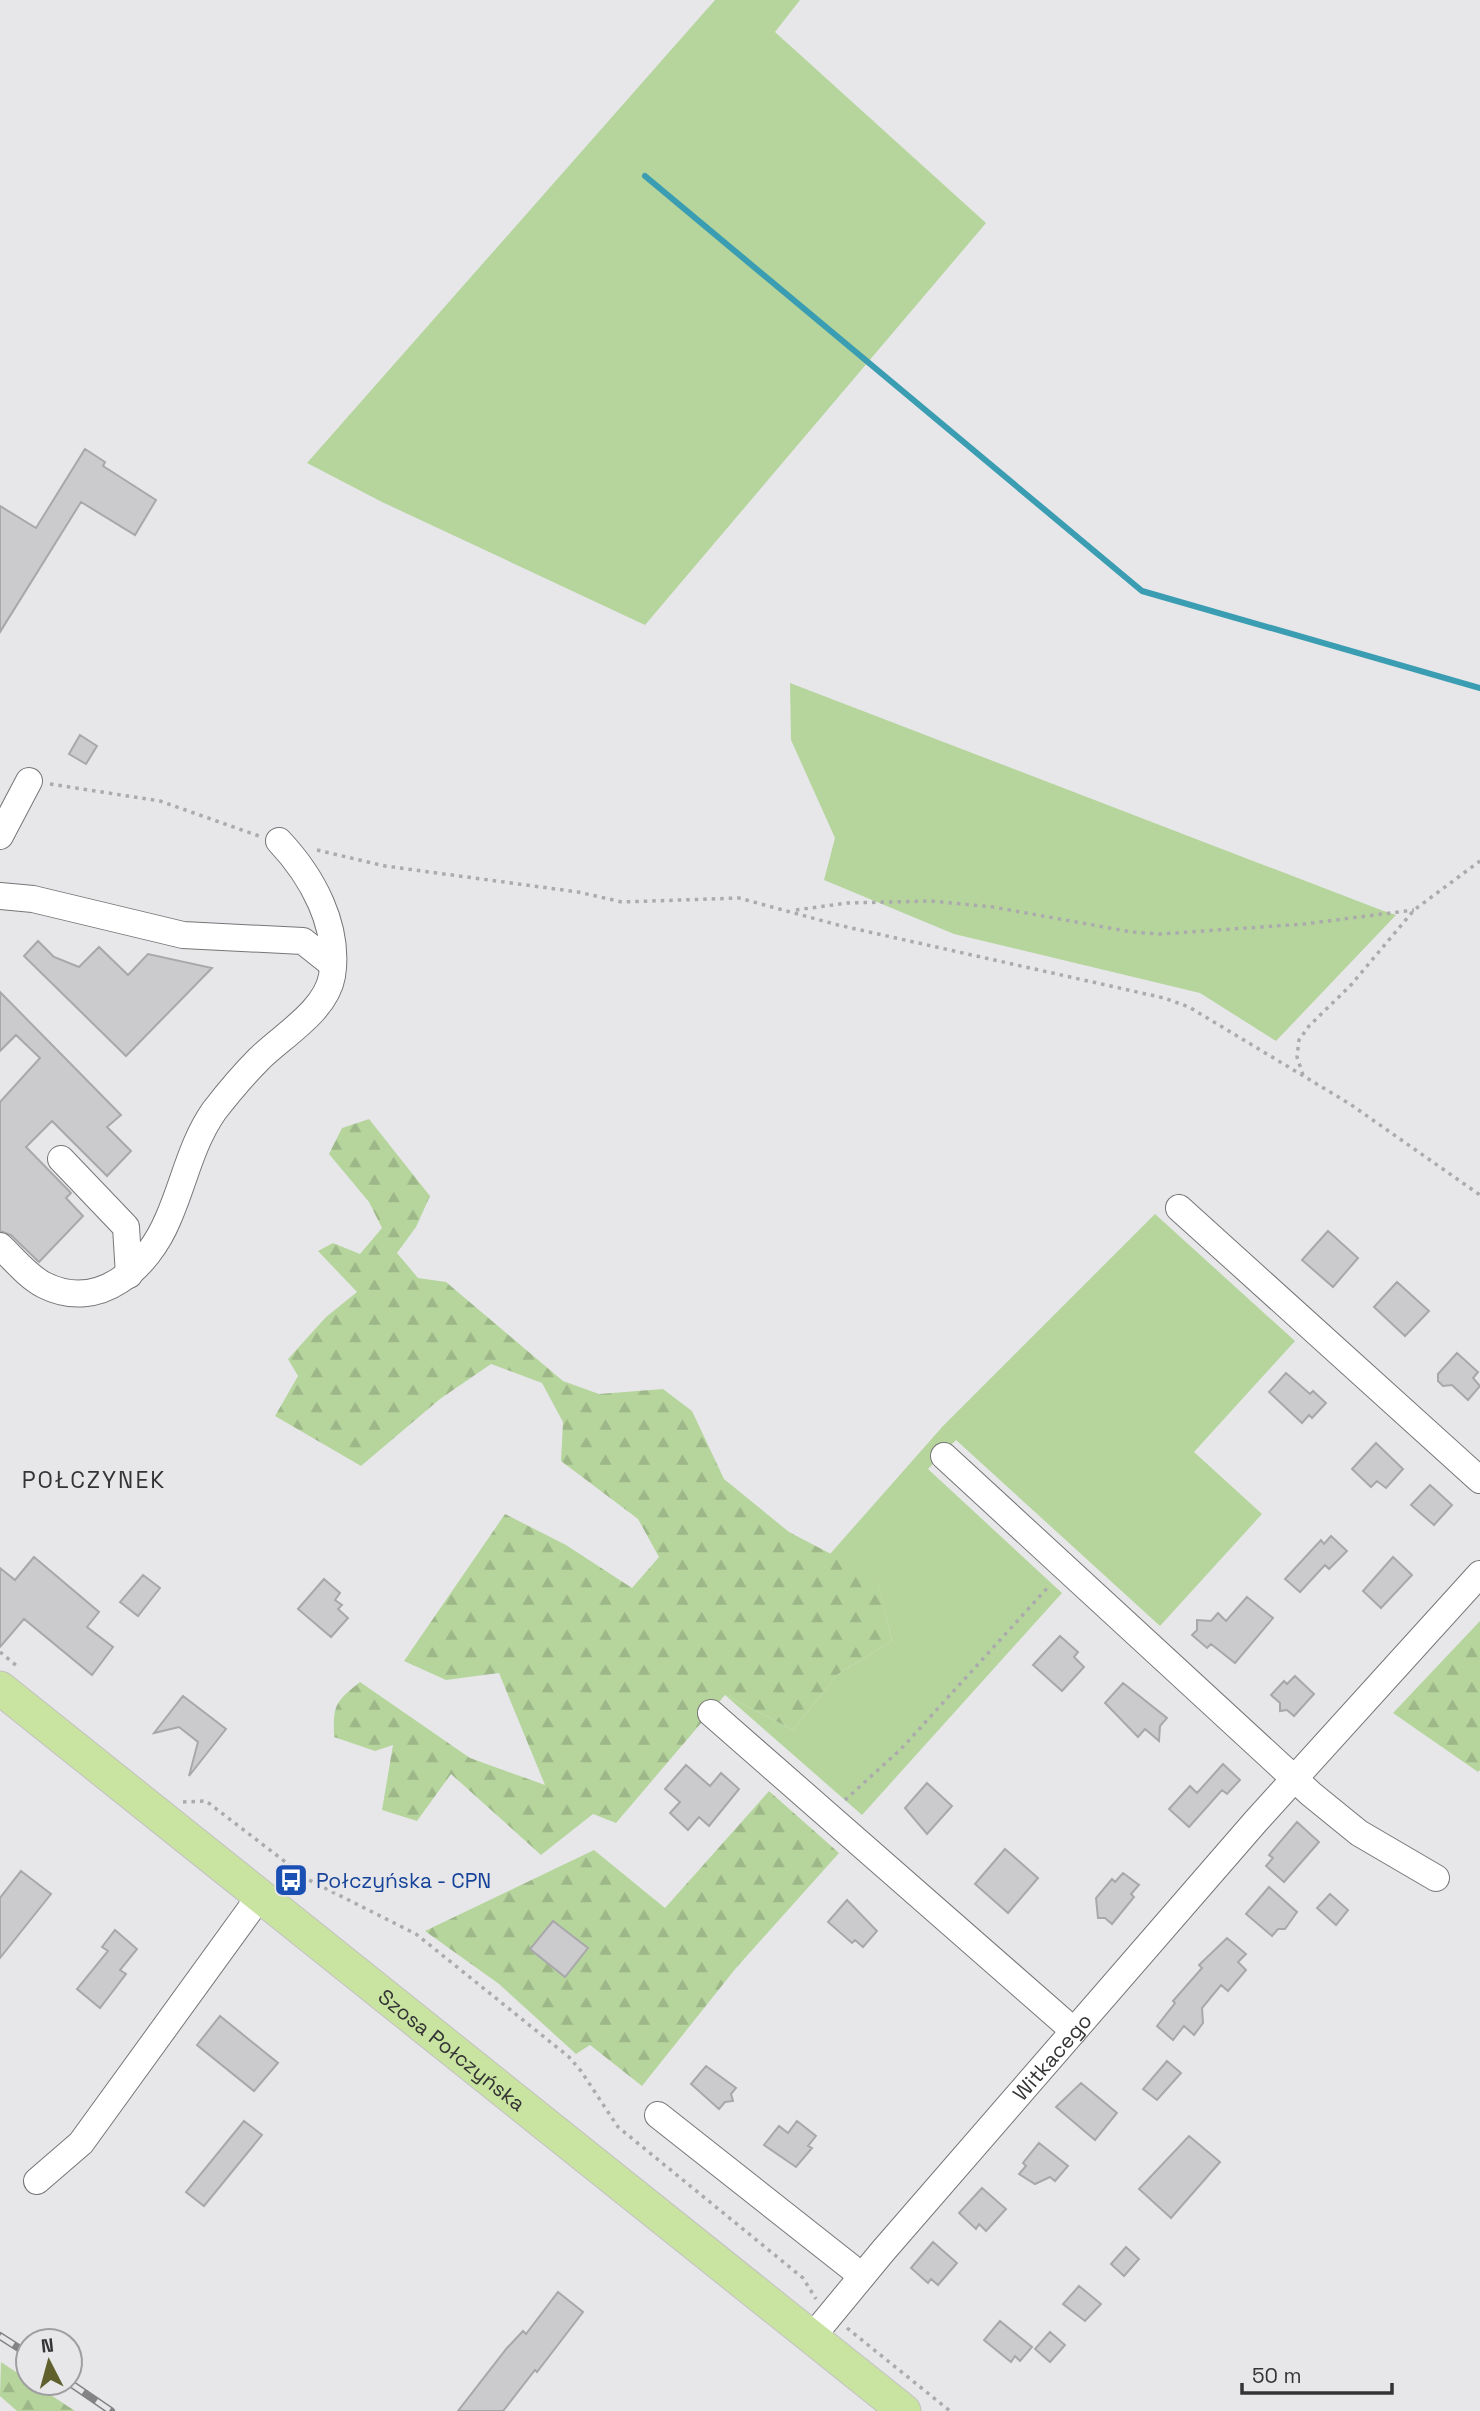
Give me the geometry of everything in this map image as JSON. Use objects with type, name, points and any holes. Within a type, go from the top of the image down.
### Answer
[{"type":"main road","name":"Szosa Połczyńska","points":[[5,1674],[260,1896],[822,2326],[904,2411]]},
{"type":"street","points":[[0,836],[29,781]]},
{"type":"street","points":[[0,1246],[34,1279],[58,1290],[83,1294],[97,1292],[128,1275],[151,1253],[167,1222],[203,1128],[257,1061],[316,1006],[327,992],[332,964],[326,920],[313,885],[279,841]]},
{"type":"street","points":[[0,896],[33,899],[183,935],[303,941],[332,964]]},
{"type":"street","points":[[61,1159],[126,1227],[128,1275]]},
{"type":"street","points":[[1180,1208],[1480,1480]]},
{"type":"street","points":[[944,1456],[1295,1778],[1359,1833],[1436,1878]]},
{"type":"street","name":"Witkacego","points":[[822,2326],[1295,1778],[1480,1574]]},
{"type":"street","points":[[711,1713],[1074,2031]]},
{"type":"street","points":[[37,2181],[81,2143],[260,1896]]},
{"type":"street","points":[[658,2115],[862,2277]]},
{"type":"path","points":[[29,781],[160,801],[241,832],[385,866],[564,890],[622,902],[739,898],[838,925],[1164,998],[1189,1007],[1350,1104],[1480,1195]]},
{"type":"path","points":[[1304,1077],[1297,1057],[1299,1040],[1351,985],[1414,910],[1480,861]]},
{"type":"path","points":[[794,911],[847,903],[931,901],[993,907],[1132,932],[1160,934],[1304,924],[1414,910]]},
{"type":"path","points":[[828,1815],[901,1749],[1066,1568]]},
{"type":"path","points":[[0,1652],[5,1674]]},
{"type":"path","points":[[206,1801],[309,1880],[416,1934],[569,2057],[618,2127],[803,2278],[820,2306],[822,2326],[950,2411]]},
{"type":"green space","points":[[715,0],[800,0],[775,32],[986,223],[645,625],[382,502],[307,463]]},
{"type":"green space","points":[[790,683],[1396,915],[1276,1041],[1200,993],[954,934],[824,880],[835,838],[791,740]]},
{"type":"green space","points":[[369,1119],[430,1196],[416,1227],[397,1253],[418,1278],[446,1282],[563,1381],[599,1394],[663,1389],[692,1411],[724,1479],[789,1532],[877,1578],[892,1641],[838,1674],[793,1730],[725,1695],[616,1823],[593,1814],[541,1855],[451,1774],[417,1821],[382,1810],[393,1745],[375,1751],[334,1737],[337,1705],[360,1682],[470,1758],[545,1785],[499,1673],[446,1680],[404,1661],[505,1514],[566,1545],[632,1588],[659,1557],[638,1519],[561,1461],[563,1422],[542,1383],[491,1364],[440,1399],[361,1466],[275,1416],[298,1376],[288,1359],[326,1317],[357,1292],[318,1251],[333,1243],[360,1254],[382,1228],[369,1202],[329,1154],[342,1128]]},
{"type":"green space","points":[[1155,1214],[1295,1341],[1194,1452],[1262,1514],[1160,1626],[956,1440],[928,1469],[1062,1593],[862,1815],[725,1695],[793,1730],[838,1674],[892,1641],[877,1579],[830,1554],[943,1426]]},
{"type":"green space","points":[[1480,1621],[1480,1770],[1478,1772],[1393,1713]]},
{"type":"green space","points":[[769,1791],[839,1853],[736,1968],[642,2086],[590,2045],[576,2054],[499,1984],[425,1931],[594,1850],[665,1908]]},
{"type":"green space","points":[[1,2362],[14,2371],[14,2397],[54,2397],[75,2411],[17,2411],[0,2396]]},
{"type":"building","points":[[85,449],[105,462],[103,466],[156,500],[135,535],[81,502],[0,632],[0,506],[36,528]]},
{"type":"building","points":[[80,735],[97,746],[86,764],[69,754]]},
{"type":"building","points":[[38,941],[54,957],[79,967],[99,947],[128,975],[148,954],[212,968],[126,1056],[24,956]]},
{"type":"building","points":[[0,992],[121,1115],[107,1127],[131,1151],[107,1176],[52,1121],[26,1147],[71,1193],[66,1198],[83,1216],[39,1262],[11,1235],[0,1231],[0,1102],[40,1058],[16,1035],[0,1051]]},
{"type":"building","points":[[1328,1231],[1358,1258],[1333,1287],[1302,1260]]},
{"type":"building","points":[[1397,1282],[1429,1311],[1405,1336],[1374,1307]]},
{"type":"building","points":[[1457,1353],[1478,1372],[1473,1378],[1480,1386],[1468,1400],[1452,1385],[1443,1386],[1438,1381],[1438,1374]]},
{"type":"building","points":[[1286,1373],[1310,1394],[1313,1391],[1326,1403],[1312,1418],[1309,1415],[1302,1423],[1269,1392]]},
{"type":"building","points":[[1376,1443],[1403,1469],[1386,1488],[1377,1481],[1371,1487],[1352,1469]]},
{"type":"building","points":[[1430,1485],[1452,1505],[1434,1525],[1411,1505]]},
{"type":"building","points":[[1331,1536],[1347,1551],[1329,1569],[1325,1565],[1300,1592],[1285,1579],[1321,1540],[1324,1544]]},
{"type":"building","points":[[34,1557],[99,1612],[87,1627],[113,1647],[92,1675],[24,1619],[0,1647],[0,1568],[15,1580]]},
{"type":"building","points":[[1393,1557],[1412,1575],[1381,1608],[1363,1591]]},
{"type":"building","points":[[143,1575],[160,1588],[138,1616],[120,1602]]},
{"type":"building","points":[[324,1579],[340,1593],[335,1600],[342,1605],[338,1609],[348,1618],[331,1637],[298,1609]]},
{"type":"building","points":[[1247,1597],[1273,1618],[1235,1663],[1211,1644],[1207,1648],[1192,1635],[1197,1630],[1197,1620],[1211,1621],[1218,1613],[1226,1621]]},
{"type":"building","points":[[1060,1636],[1078,1652],[1074,1657],[1084,1667],[1062,1691],[1033,1665]]},
{"type":"building","points":[[1295,1676],[1314,1694],[1294,1716],[1287,1710],[1280,1711],[1280,1703],[1271,1695],[1284,1681],[1287,1684]]},
{"type":"building","points":[[1123,1683],[1167,1718],[1160,1726],[1159,1741],[1145,1729],[1138,1737],[1105,1703]]},
{"type":"building","points":[[183,1696],[226,1729],[189,1776],[198,1742],[179,1727],[154,1733]]},
{"type":"building","points":[[1223,1764],[1240,1780],[1227,1794],[1222,1790],[1189,1827],[1169,1809],[1190,1786],[1197,1793]]},
{"type":"building","points":[[686,1765],[710,1786],[721,1773],[739,1789],[709,1826],[699,1817],[688,1830],[670,1813],[680,1802],[665,1789]]},
{"type":"building","points":[[927,1783],[952,1806],[927,1834],[905,1808]]},
{"type":"building","points":[[1297,1822],[1319,1842],[1284,1882],[1266,1866],[1273,1858],[1269,1855]]},
{"type":"building","points":[[1005,1849],[1038,1878],[1008,1913],[975,1884]]},
{"type":"building","points":[[21,1871],[51,1894],[0,1958],[0,1898]]},
{"type":"building","points":[[1123,1873],[1139,1885],[1131,1894],[1134,1897],[1112,1924],[1105,1918],[1098,1918],[1096,1898],[1112,1879],[1115,1882]]},
{"type":"building","points":[[1269,1887],[1297,1912],[1285,1929],[1278,1929],[1272,1936],[1246,1914]]},
{"type":"building","points":[[1330,1894],[1348,1910],[1336,1925],[1317,1908]]},
{"type":"building","points":[[847,1900],[877,1931],[863,1947],[855,1940],[852,1943],[828,1922]]},
{"type":"building","points":[[553,1921],[588,1948],[565,1977],[530,1949]]},
{"type":"building","points":[[115,1930],[137,1949],[120,1970],[126,1974],[100,2008],[77,1989],[108,1951],[102,1947]]},
{"type":"building","points":[[1227,1938],[1246,1954],[1238,1962],[1246,1970],[1228,1991],[1221,1985],[1202,2008],[1203,2023],[1194,2035],[1184,2026],[1173,2040],[1157,2026],[1175,2003],[1173,2001],[1202,1968],[1199,1965]]},
{"type":"building","points":[[220,2016],[278,2063],[254,2091],[197,2045]]},
{"type":"building","points":[[1167,2061],[1181,2073],[1157,2100],[1143,2089]]},
{"type":"building","points":[[706,2066],[736,2088],[731,2094],[733,2101],[725,2102],[719,2109],[691,2084]]},
{"type":"building","points":[[1081,2083],[1117,2113],[1095,2140],[1056,2107]]},
{"type":"building","points":[[244,2121],[262,2135],[204,2206],[186,2192]]},
{"type":"building","points":[[797,2121],[816,2136],[808,2146],[812,2148],[796,2167],[764,2145],[779,2126],[788,2133]]},
{"type":"building","points":[[1189,2136],[1220,2162],[1171,2218],[1139,2189]]},
{"type":"building","points":[[1039,2143],[1068,2166],[1055,2181],[1050,2177],[1035,2184],[1019,2174],[1026,2166],[1023,2163]]},
{"type":"building","points":[[982,2188],[1006,2209],[986,2231],[979,2224],[976,2229],[959,2213]]},
{"type":"building","points":[[933,2242],[957,2263],[938,2285],[931,2279],[928,2283],[911,2268]]},
{"type":"building","points":[[1126,2247],[1139,2259],[1124,2276],[1111,2264]]},
{"type":"building","points":[[1079,2286],[1101,2304],[1085,2321],[1063,2304]]},
{"type":"building","points":[[558,2292],[583,2312],[537,2372],[535,2370],[503,2411],[458,2411],[507,2348],[523,2331],[526,2334]]},
{"type":"building","points":[[1000,2321],[1032,2347],[1020,2361],[1015,2356],[1011,2362],[984,2340]]},
{"type":"building","points":[[1050,2332],[1065,2345],[1050,2362],[1035,2349]]},
{"type":"waterway","points":[[645,176],[1142,591],[1480,688]]},
{"type":"railway","points":[[0,2336],[14,2345]]},
{"type":"railway","points":[[84,2393],[111,2411]]},
{"type":"place","name":"Połczyńska - CPN","points":[[291,1880]]},
{"type":"district","name":"POŁCZYNEK","points":[[94,1480]]}]
